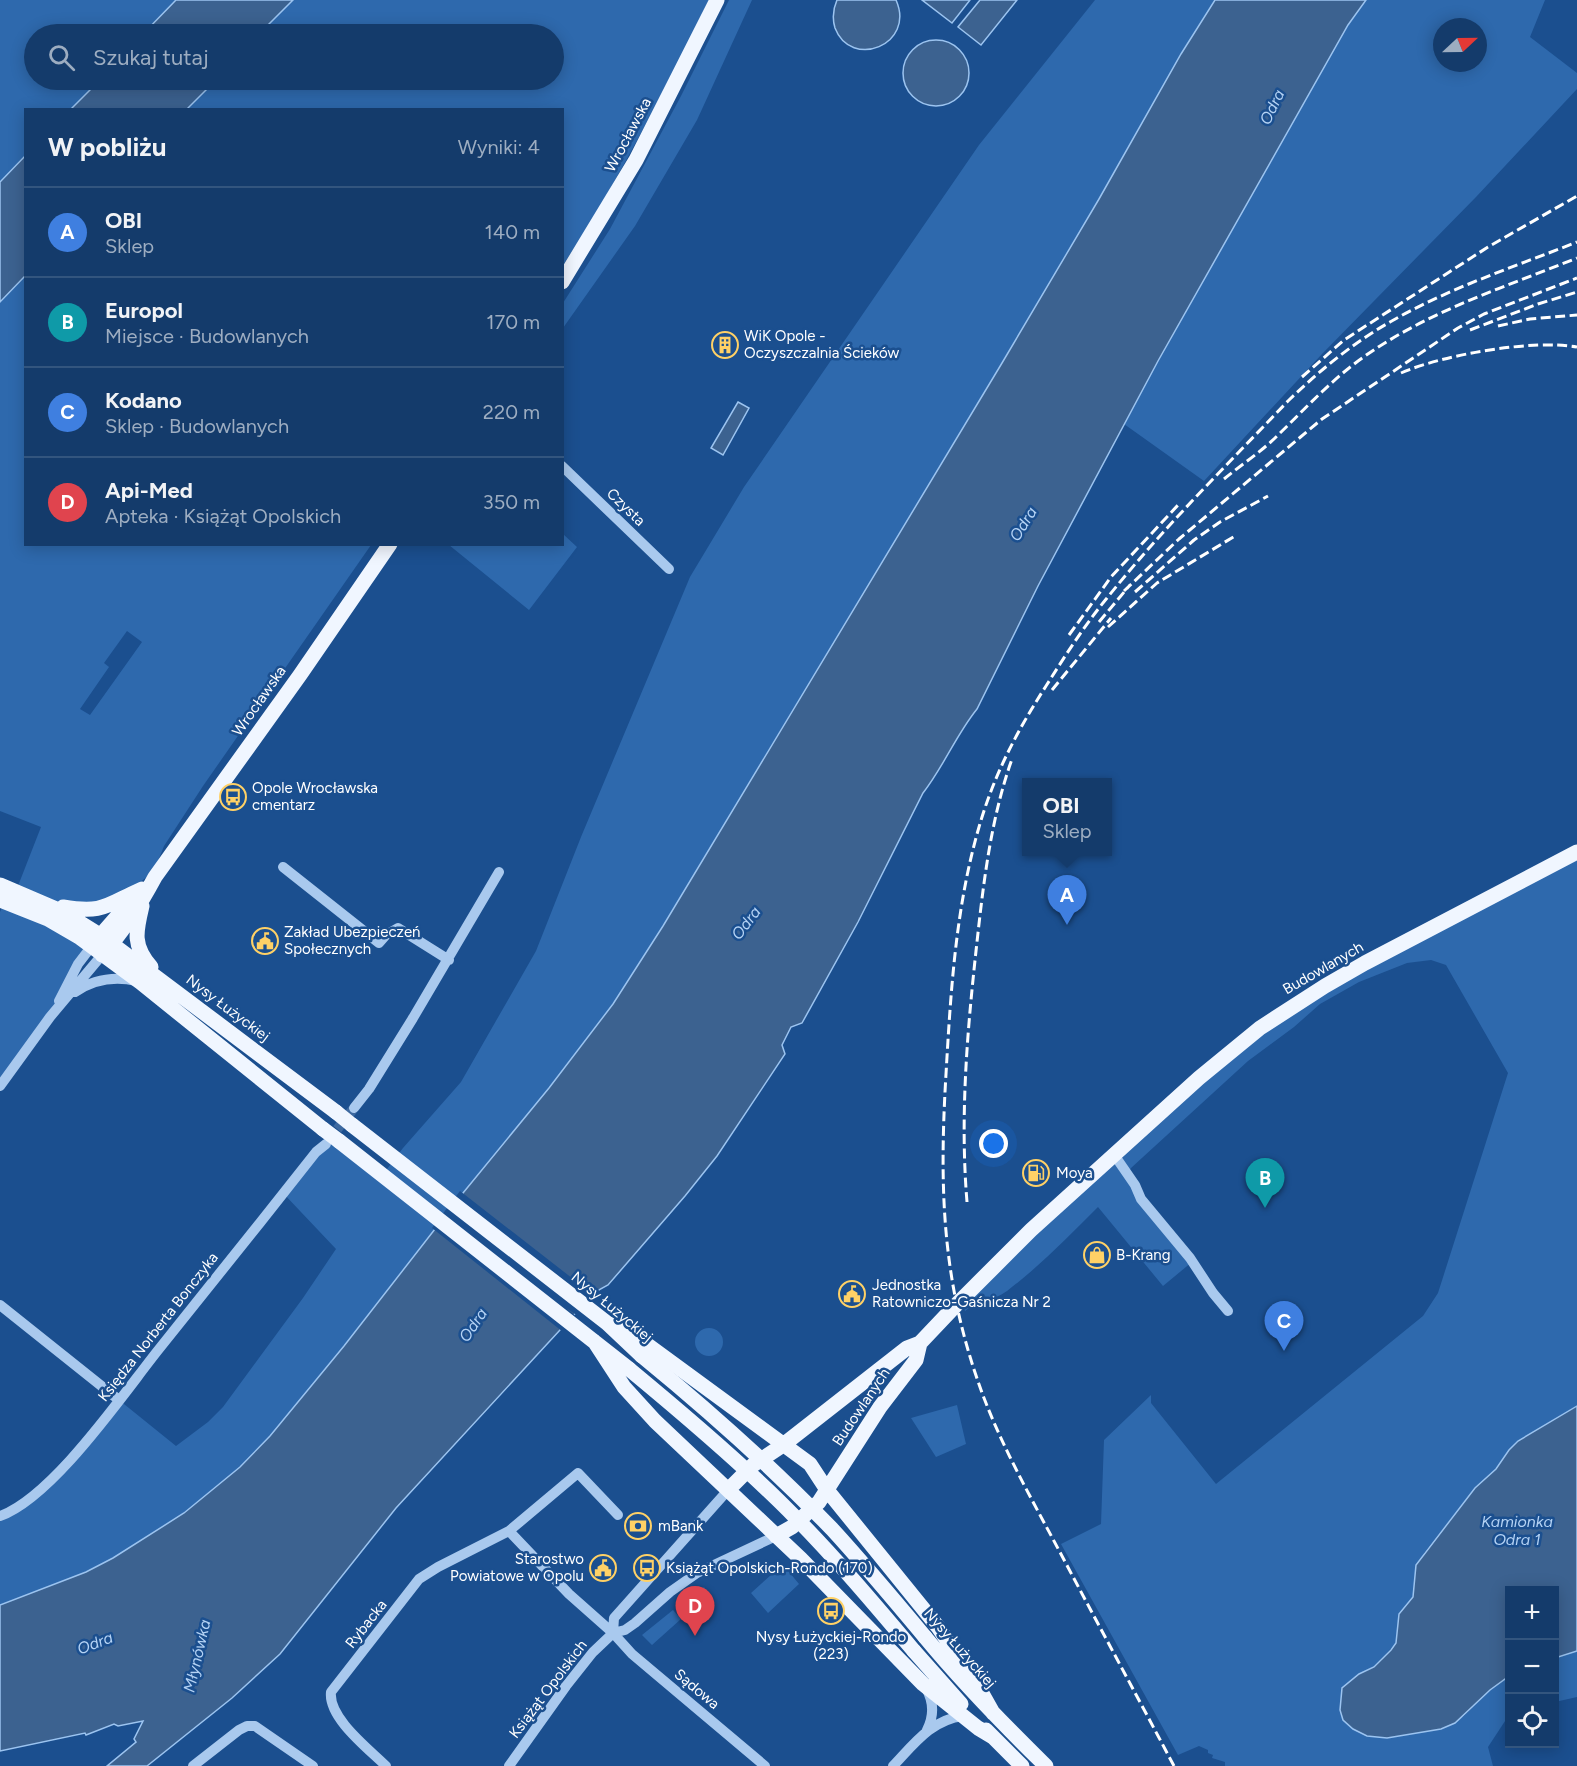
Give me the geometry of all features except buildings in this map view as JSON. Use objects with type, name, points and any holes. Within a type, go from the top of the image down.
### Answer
[{"type":"main road","name":"Wrocławska","points":[[564,279],[636,160],[717,0]]},
{"type":"main road","name":"Wrocławska","points":[[101,945],[155,877],[389,546]]},
{"type":"main road","name":"Budowlanych","points":[[729,1489],[753,1465],[783,1445],[907,1348],[920,1343],[1015,1245],[1244,1040],[1278,1016],[1365,963],[1577,852]]},
{"type":"main road","points":[[0,885],[47,904],[79,921],[140,982],[329,1138],[385,1177],[594,1341],[716,1443],[780,1502],[847,1573],[941,1684],[1022,1766]]},
{"type":"main road","points":[[47,904],[81,910],[98,910],[143,892]]},
{"type":"main road","points":[[143,892],[136,934],[137,946],[144,959],[167,984]]},
{"type":"main road","points":[[0,900],[48,919],[101,945]]},
{"type":"main road","name":"Nysy Łużyckiej","points":[[101,945],[167,984],[607,1323],[631,1339],[642,1356],[695,1399],[790,1488],[854,1554],[993,1713],[1047,1766]]},
{"type":"main road","points":[[631,1339],[810,1464],[827,1490],[938,1627],[975,1681],[993,1713]]},
{"type":"main road","points":[[594,1341],[624,1387],[638,1403],[729,1489],[923,1684],[993,1737]]},
{"type":"main road","name":"Budowlanych","points":[[776,1536],[806,1517],[827,1490],[880,1407],[916,1360],[920,1343]]},
{"type":"street","name":"Czysta","points":[[564,468],[669,569]]},
{"type":"street","points":[[283,867],[379,943],[386,935],[398,928],[448,960]]},
{"type":"street","points":[[354,1108],[369,1089],[499,872]]},
{"type":"street","name":"Wrocławska","points":[[0,1086],[50,1017],[69,995],[101,945]]},
{"type":"street","name":"Wrocławska","points":[[50,1017],[78,964],[101,945]]},
{"type":"street","points":[[69,995],[99,981],[117,979],[140,982]]},
{"type":"street","name":"Księdza Norberta Bonczyka","points":[[0,1516],[19,1506],[48,1482],[87,1440],[329,1138]]},
{"type":"street","points":[[1115,1156],[1141,1199],[1190,1258],[1228,1311]]},
{"type":"street","points":[[0,1305],[119,1400]]},
{"type":"street","points":[[509,1531],[578,1473],[618,1515]]},
{"type":"street","name":"Książąt Opolskich","points":[[613,1633],[614,1618],[729,1489]]},
{"type":"street","name":"Sądowa","points":[[509,1531],[569,1594],[613,1633],[632,1654],[765,1766]]},
{"type":"street","name":"Rybacka","points":[[387,1766],[341,1720],[330,1701],[331,1692],[419,1579],[438,1566],[509,1531]]},
{"type":"street","name":"Książąt Opolskich","points":[[509,1766],[566,1686],[593,1652],[613,1633],[625,1630],[635,1623],[670,1592],[697,1573],[776,1536]]},
{"type":"street","points":[[893,1766],[927,1730],[932,1720],[933,1707],[923,1684]]},
{"type":"street","points":[[927,1730],[950,1718],[963,1716]]},
{"type":"street","points":[[193,1766],[247,1726],[255,1726],[313,1766]]},
{"type":"shaded area","points":[[0,0],[176,0],[153,24],[24,24],[24,90],[90,90],[72,108],[24,108],[24,157],[0,182]]},
{"type":"shaded area","points":[[293,0],[709,0],[622,168],[564,263],[564,108],[189,108],[206,90],[564,90],[564,24],[269,24]]},
{"type":"shaded area","points":[[729,0],[752,0],[697,120],[635,226],[564,327],[564,301],[610,229]]},
{"type":"shaded area","points":[[1095,0],[1215,0],[1181,54],[1002,363],[663,926],[613,1004],[344,1346],[270,1436],[240,1467],[184,1513],[113,1558],[86,1572],[0,1605],[0,1516],[27,1500],[119,1400],[176,1446],[208,1422],[223,1407],[303,1298],[336,1249],[283,1193],[327,1135],[381,1177],[403,1148],[461,1082],[536,951],[690,577],[744,487],[979,145]]},
{"type":"shaded area","points":[[1366,0],[1545,0],[1530,37],[1577,73],[1577,89],[1476,197],[1322,354],[1204,481],[1124,424],[1348,25]]},
{"type":"shaded area","points":[[24,277],[24,546],[370,546],[203,786],[164,846],[154,871],[122,897],[86,910],[16,891],[41,827],[0,811],[0,302]],"holes":[[[127,631],[142,642],[90,715],[80,709],[109,667],[104,663]]]},
{"type":"shaded area","points":[[564,535],[577,547],[529,610],[450,546],[564,546]]},
{"type":"shaded area","points":[[1577,852],[1577,1406],[1518,1441],[1496,1469],[1475,1488],[1424,1553],[1413,1597],[1399,1614],[1396,1643],[1374,1667],[1359,1674],[1387,1738],[1441,1729],[1464,1716],[1490,1690],[1505,1679],[1505,1721],[1488,1747],[1493,1766],[1225,1766],[1225,1762],[1212,1758],[1213,1755],[1208,1753],[1208,1750],[1199,1746],[1178,1755],[1061,1544],[1101,1524],[1104,1440],[1151,1395],[1151,1403],[1216,1484],[1423,1316],[1438,1293],[1508,1073],[1446,965],[1431,960],[1407,963],[1359,982],[1320,1004],[1294,1027],[1248,1061],[1131,1168],[1128,1173],[1192,1262],[1163,1286],[1098,1207],[1043,1261],[1007,1291],[965,1311],[962,1298],[1260,1028]]},
{"type":"shaded area","points":[[5,901],[91,947],[59,1004],[0,1086],[0,912]]},
{"type":"shaded area","points":[[709,1328],[719,1332],[723,1342],[719,1352],[709,1356],[699,1352],[695,1342],[699,1332]]},
{"type":"shaded area","points":[[957,1405],[966,1444],[936,1457],[911,1418]]},
{"type":"shaded area","points":[[781,1566],[785,1567],[799,1584],[768,1613],[751,1593]]},
{"type":"shaded area","points":[[704,1587],[708,1593],[694,1606],[687,1598]]},
{"type":"shaded area","points":[[673,1610],[681,1619],[652,1645],[642,1635]]},
{"type":"shaded area","points":[[1577,1651],[1577,1697],[1559,1701],[1559,1694],[1559,1656]]},
{"type":"water","points":[[176,0],[293,0],[269,24],[153,24]]},
{"type":"water","points":[[837,0],[896,0],[900,16],[897,29],[890,40],[879,47],[854,48],[843,41],[835,28],[833,14]]},
{"type":"water","points":[[922,0],[970,0],[952,23]]},
{"type":"water","points":[[980,0],[1017,0],[981,45],[958,27]]},
{"type":"water","points":[[1215,0],[1366,0],[1348,25],[1158,361],[1038,586],[977,709],[923,793],[858,922],[802,1023],[791,1027],[782,1045],[785,1054],[717,1156],[608,1285],[595,1292],[396,1508],[280,1654],[232,1698],[147,1766],[107,1766],[136,1742],[134,1739],[143,1721],[118,1726],[114,1724],[86,1735],[85,1733],[0,1751],[0,1605],[86,1572],[113,1558],[184,1513],[240,1467],[270,1436],[344,1346],[613,1004],[663,926],[1002,363],[1181,54]]},
{"type":"water","points":[[929,40],[943,40],[955,45],[964,54],[969,73],[967,86],[960,97],[943,106],[929,106],[917,101],[908,92],[903,80],[903,66],[908,54],[917,45]]},
{"type":"water","points":[[90,90],[206,90],[188,108],[72,108]]},
{"type":"water","points":[[24,157],[24,277],[0,302],[0,182]]},
{"type":"water","points":[[738,402],[749,408],[723,455],[711,448]]},
{"type":"water","name":"Kamionka Odra 1","points":[[1577,1406],[1577,1651],[1559,1657],[1559,1586],[1505,1586],[1505,1679],[1455,1723],[1441,1729],[1387,1738],[1367,1736],[1353,1729],[1343,1720],[1340,1710],[1342,1688],[1359,1674],[1374,1667],[1396,1643],[1399,1614],[1413,1597],[1416,1565],[1475,1488],[1496,1469],[1518,1441]]},
{"type":"pier","points":[[460,1191],[595,1296],[578,1316],[566,1308],[577,1317],[563,1332],[432,1228]]},
{"type":"tunnel","points":[[328,1141],[354,1108]]},
{"type":"railway","points":[[1302,377],[1344,340],[1488,247],[1577,196]]},
{"type":"railway","points":[[1174,1766],[1011,1459],[984,1398],[959,1317],[947,1238],[944,1199],[944,1117],[956,944],[973,849],[988,799],[1009,749],[1036,702],[1083,630],[1150,547],[1288,401],[1337,358],[1390,322],[1458,288],[1577,242]]},
{"type":"railway","points":[[1224,479],[1271,442],[1341,374],[1390,340],[1468,301],[1577,258]]},
{"type":"railway","points":[[1124,591],[1179,539],[1322,419],[1458,328],[1484,314],[1577,278]]},
{"type":"railway","points":[[1470,330],[1577,292]]},
{"type":"railway","points":[[1498,326],[1530,319],[1577,315]]},
{"type":"railway","points":[[1401,373],[1440,360],[1488,350],[1537,345],[1577,347]]},
{"type":"railway","points":[[1135,592],[1194,540],[1220,522],[1268,496]]},
{"type":"railway","points":[[1069,635],[1111,577],[1179,504]]},
{"type":"railway","points":[[1108,627],[1157,583],[1235,536]]},
{"type":"railway","points":[[1099,622],[1130,585]]},
{"type":"railway","points":[[1052,690],[1111,618]]},
{"type":"railway","points":[[967,1202],[964,1108],[967,1045],[981,903],[998,806],[1012,759]]},
{"type":"place","name":"WiK Opole - Oczyszczalnia Ścieków","points":[[725,345]]},
{"type":"place","name":"Opole Wrocławska cmentarz","points":[[233,797]]},
{"type":"place","name":"OBI","points":[[1067,925]]},
{"type":"place","name":"Zakład Ubezpieczeń Społecznych","points":[[265,941]]},
{"type":"place","name":"Moya","points":[[1036,1173]]},
{"type":"place","name":"Europol","points":[[1265,1208]]},
{"type":"place","name":"B-Krang","points":[[1097,1255]]},
{"type":"place","name":"Jednostka Ratowniczo-Gaśnicza Nr 2","points":[[852,1294]]},
{"type":"place","name":"Kodano","points":[[1284,1351]]},
{"type":"place","name":"mBank","points":[[638,1526]]},
{"type":"place","name":"Starostwo Powiatowe w Opolu","points":[[603,1568]]},
{"type":"place","name":"Książąt Opolskich-Rondo (170)","points":[[647,1568]]},
{"type":"place","name":"Nysy Łużyckiej-Rondo (223)","points":[[831,1611]]},
{"type":"place","name":"Api-Med","points":[[695,1636]]},
{"type":"water label","name":"Odra","points":[[1272,107]]},
{"type":"water label","name":"Odra","points":[[1023,524]]},
{"type":"water label","name":"Odra","points":[[746,923]]},
{"type":"water label","name":"Odra","points":[[473,1325]]},
{"type":"water label","name":"Odra","points":[[95,1643]]},
{"type":"water label","name":"Młynówka","points":[[197,1656]]}]
